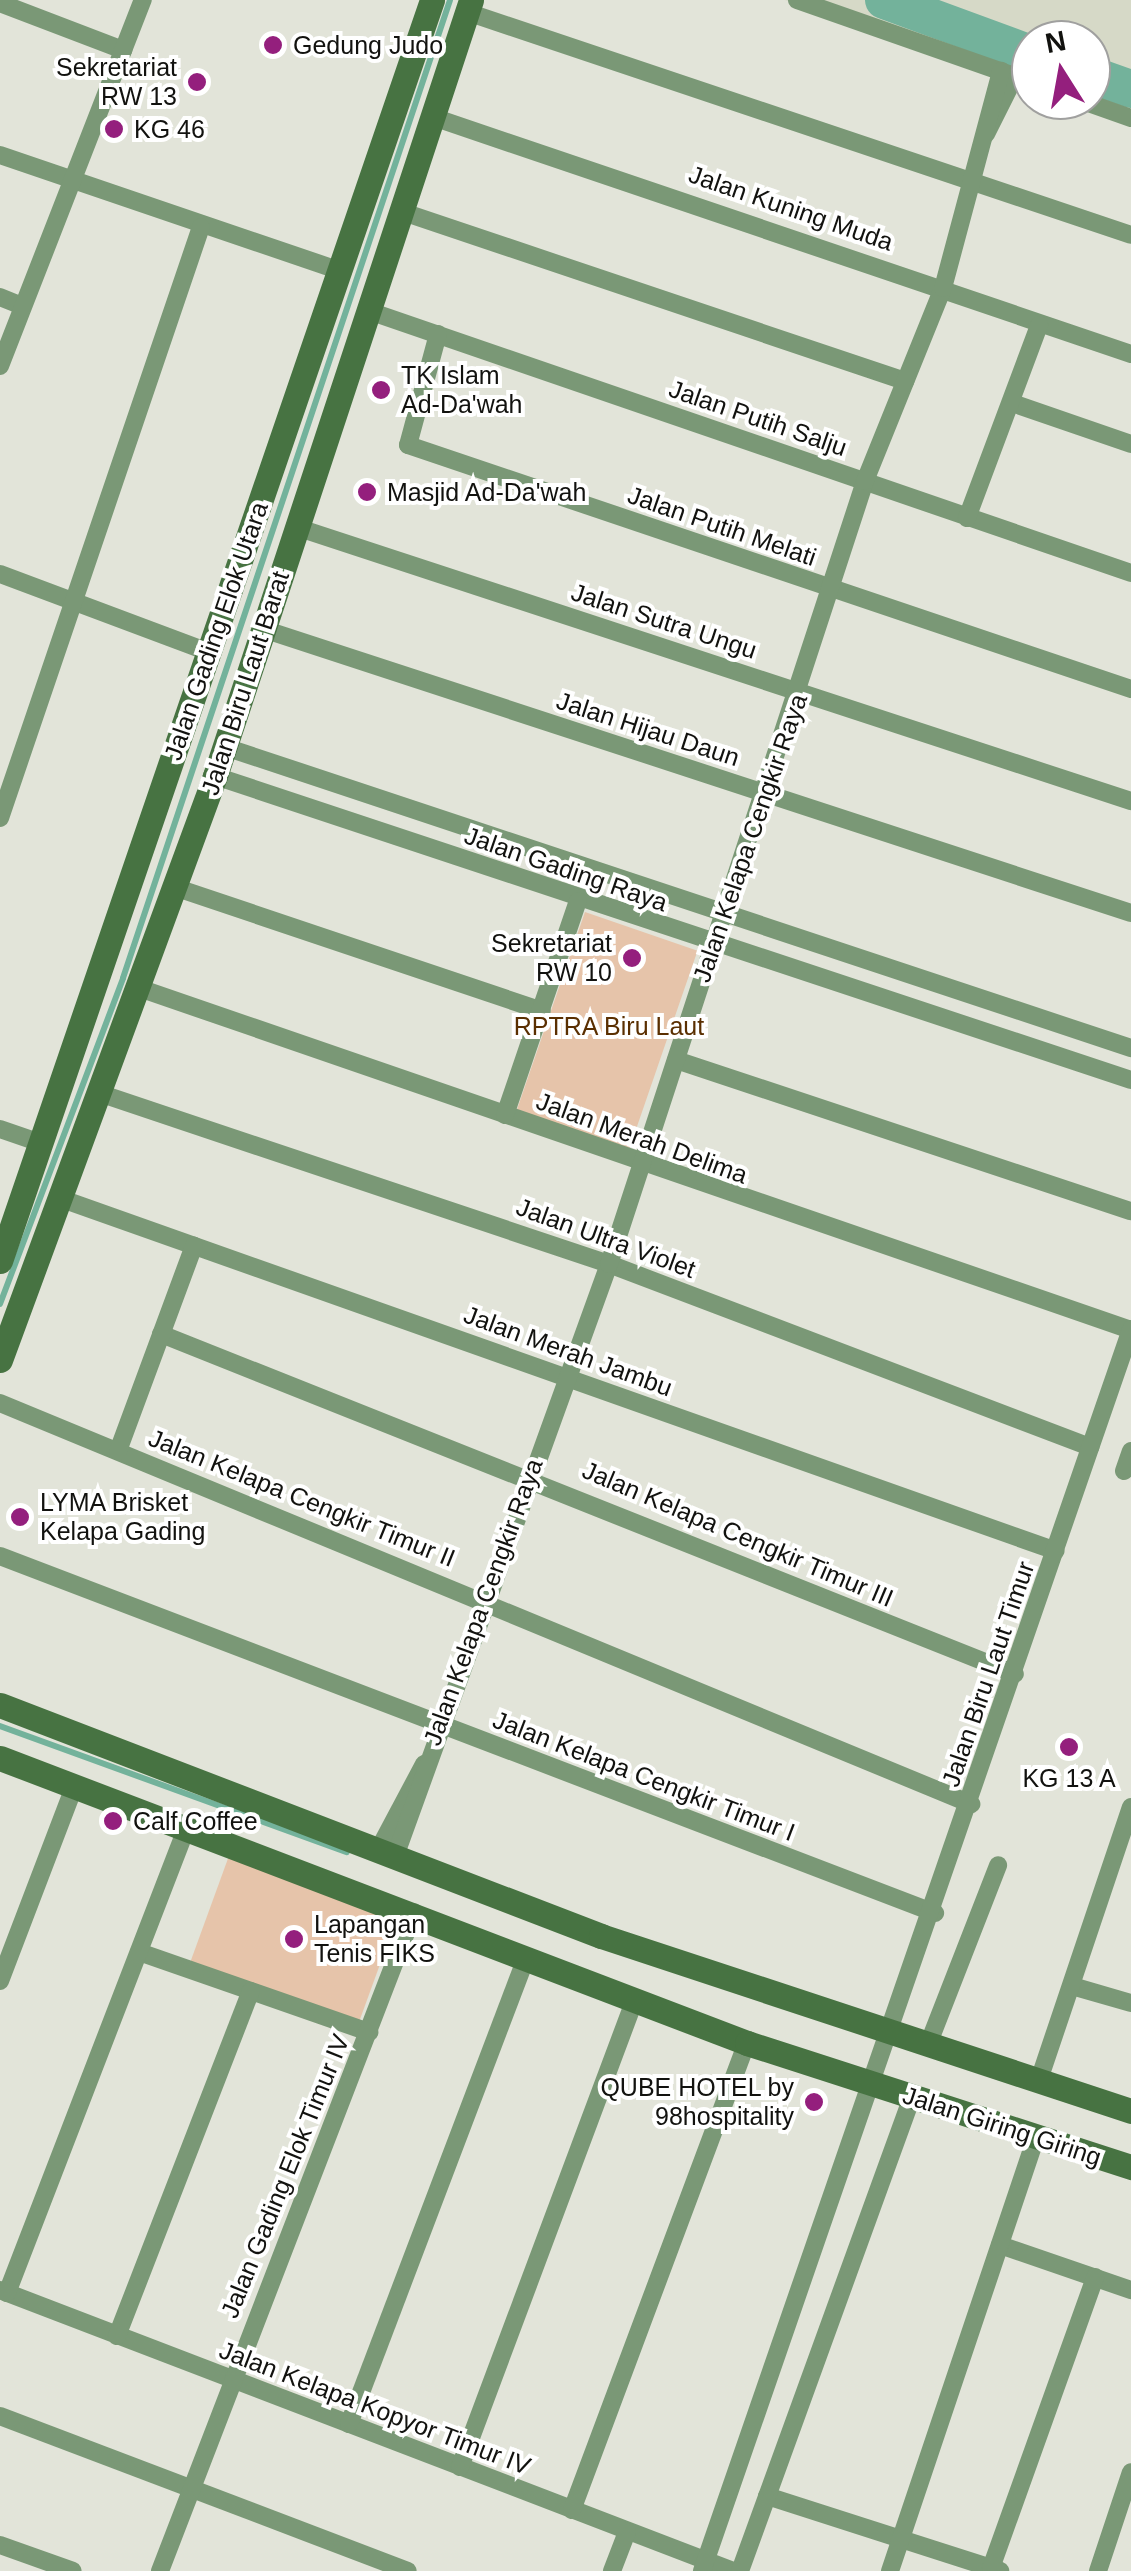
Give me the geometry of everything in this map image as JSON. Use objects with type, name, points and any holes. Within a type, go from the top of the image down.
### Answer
[{"type":"street","points":[[0,366],[143,0]]},
{"type":"street","name":"Jalan Gading Elok Utara","points":[[0,1261],[208,652],[343,272],[432,0]]},
{"type":"street","points":[[797,0],[1011,74]]},
{"type":"street","points":[[0,3],[123,50]]},
{"type":"street","points":[[469,6],[1131,236]]},
{"type":"street","name":"Jalan Biru Laut Barat","points":[[0,1360],[215,776],[469,6]]},
{"type":"street","name":"Jalan Kelapa Cengkir Raya","points":[[389,1848],[441,1724],[527,1474],[609,1264],[722,914],[836,591],[866,482],[942,288],[986,134],[1011,86]]},
{"type":"street","name":"Jalan Kuning Muda","points":[[433,117],[1131,354]]},
{"type":"street","points":[[0,155],[70,184],[343,272]]},
{"type":"street","points":[[403,212],[905,381]]},
{"type":"street","points":[[0,818],[201,227]]},
{"type":"street","points":[[0,297],[22,306]]},
{"type":"street","name":"Jalan Putih Salju","points":[[369,311],[1131,573]]},
{"type":"street","points":[[968,518],[1039,325]]},
{"type":"street","name":"Jalan Putih Melati","points":[[438,334],[408,445],[1131,689]]},
{"type":"street","points":[[1012,403],[1131,444]]},
{"type":"street","name":"Jalan Sutra Ungu","points":[[296,527],[1131,801]]},
{"type":"street","points":[[0,574],[208,652]]},
{"type":"street","name":"Jalan Hijau Daun","points":[[263,629],[1131,913]]},
{"type":"street","name":"Jalan Gading Raya","points":[[225,747],[1131,1048]]},
{"type":"street","name":"Jalan Gading Raya","points":[[215,776],[578,901],[1131,1080]]},
{"type":"street","points":[[397,838],[407,808]]},
{"type":"street","points":[[174,887],[542,1012]]},
{"type":"street","points":[[506,1115],[578,901]]},
{"type":"street","name":"Jalan Merah Delima","points":[[139,988],[506,1115],[640,1167],[1131,1329]]},
{"type":"street","points":[[676,1060],[1131,1210]]},
{"type":"street","name":"Jalan Ultra Violet","points":[[99,1092],[609,1264],[1090,1447]]},
{"type":"street","points":[[0,1130],[41,1143]]},
{"type":"street","name":"Jalan Merah Jambu","points":[[62,1200],[1056,1552]]},
{"type":"street","points":[[118,1451],[194,1246]]},
{"type":"street","name":"Jalan Biru Laut Timur","points":[[909,2040],[934,1913],[1131,1329]]},
{"type":"street","name":"Jalan Kelapa Cengkir Timur III","points":[[161,1334],[527,1474],[1014,1674]]},
{"type":"street","name":"Jalan Kelapa Cengkir Timur II","points":[[0,1403],[971,1804]]},
{"type":"street","points":[[1124,1471],[1131,1451]]},
{"type":"street","name":"Jalan Kelapa Cengkir Timur I","points":[[0,1556],[934,1913]]},
{"type":"street","points":[[0,1706],[389,1848],[601,1936],[909,2040],[1040,2075],[1131,2111]]},
{"type":"street","points":[[0,1758],[185,1831],[414,1912],[747,2043],[873,2084]]},
{"type":"street","points":[[0,1981],[74,1785]]},
{"type":"street","points":[[1040,2075],[1131,1807]]},
{"type":"street","points":[[3,2292],[185,1831]]},
{"type":"street","points":[[704,2566],[873,2084],[909,2040],[998,1865]]},
{"type":"street","name":"Jalan Gading Elok Timur IV","points":[[160,2571],[414,1912]]},
{"type":"street","points":[[139,1952],[369,2032]]},
{"type":"street","points":[[349,2424],[526,1958]]},
{"type":"street","points":[[1072,1986],[1131,2003]]},
{"type":"street","points":[[116,2336],[251,1992]]},
{"type":"street","points":[[460,2467],[635,1999]]},
{"type":"street","points":[[572,2510],[747,2043]]},
{"type":"street","name":"Jalan Giring Giring","points":[[873,2084],[1131,2167]]},
{"type":"street","points":[[740,2571],[911,2097]]},
{"type":"street","points":[[890,2571],[1036,2136]]},
{"type":"street","points":[[1000,2246],[1131,2290]]},
{"type":"street","points":[[767,2496],[996,2570],[1095,2278]]},
{"type":"street","name":"Jalan Kelapa Kopyor Timur IV","points":[[3,2292],[572,2510],[704,2566],[732,2571]]},
{"type":"street","points":[[0,2416],[408,2571]]},
{"type":"street","points":[[1098,2571],[1127,2500],[1131,2472]]},
{"type":"street","points":[[612,2571],[626,2532]]},
{"type":"street","points":[[0,2545],[74,2571]]},
{"type":"shaded area","points":[[785,0],[1131,0],[1131,120],[1111,110],[1111,20],[1011,20],[1011,78]]},
{"type":"green space","name":"RPTRA Biru Laut","points":[[585,912],[698,951],[629,1150],[516,1112]]},
{"type":"green space","name":"Lapangan Tenis FIKS","points":[[230,1853],[398,1914],[358,2024],[190,1963]]},
{"type":"waterway","points":[[0,1304],[123,978],[450,0]]},
{"type":"waterway","points":[[884,0],[1011,47]]},
{"type":"waterway","points":[[1111,82],[1131,89]]},
{"type":"waterway","points":[[0,1726],[347,1852]]},
{"type":"place","name":"Gedung Judo","points":[[273,45]]},
{"type":"place","name":"Sekretariat RW 13","points":[[197,82]]},
{"type":"place","name":"KG 46","points":[[114,129]]},
{"type":"place","name":"TK Islam Ad-Da'wah","points":[[381,390]]},
{"type":"place","name":"Masjid Ad-Da'wah","points":[[367,492]]},
{"type":"place","name":"Sekretariat RW 10","points":[[632,958]]},
{"type":"place","name":"LYMA Brisket Kelapa Gading","points":[[20,1517]]},
{"type":"place","name":"KG 13 A","points":[[1069,1747]]},
{"type":"place","name":"Calf Coffee","points":[[113,1821]]},
{"type":"place","name":"Lapangan Tenis FIKS","points":[[294,1939]]},
{"type":"place","name":"QUBE HOTEL by 98hospitality","points":[[814,2102]]}]
